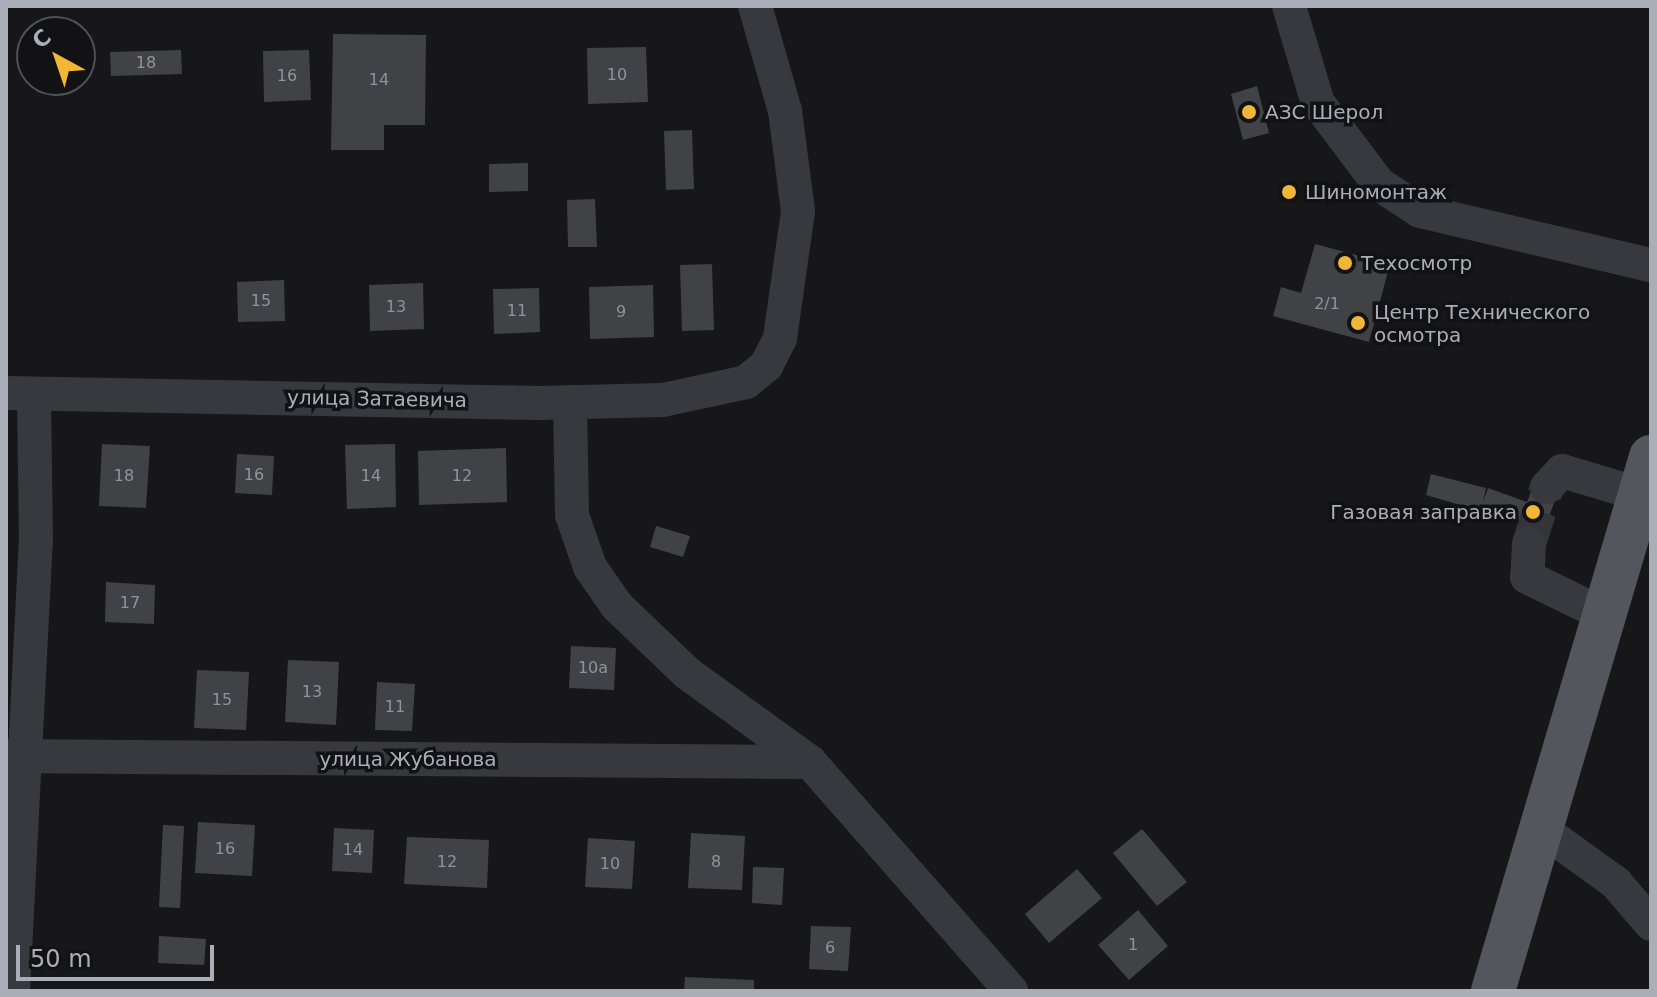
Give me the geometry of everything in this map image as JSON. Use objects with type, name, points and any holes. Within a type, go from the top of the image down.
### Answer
[{"type":"main road","points":[[1493,991],[1544,831],[1603,614],[1645,476]]},
{"type":"street","name":"улица Затаевича","points":[[20,394],[570,402],[663,400],[746,382],[766,366],[780,338],[798,211],[788,123],[755,6]]},
{"type":"street","points":[[1289,6],[1318,103],[1379,184],[1420,211],[1651,265]]},
{"type":"street","points":[[13,991],[15,756],[36,542],[20,394]]},
{"type":"street","points":[[570,402],[572,515],[590,567],[650,642],[810,762],[1011,991]]},
{"type":"street","points":[[1547,487],[1562,471],[1645,476]]},
{"type":"street","points":[[1529,544],[1527,577],[1603,614]]},
{"type":"street","name":"улица Жубанова","points":[[15,756],[810,762]]},
{"type":"street","points":[[1544,831],[1616,883],[1651,924]]},
{"type":"building","points":[[333,34],[426,35],[425,125],[384,125],[384,150],[331,150]]},
{"type":"building","points":[[646,47],[648,102],[588,104],[587,48]]},
{"type":"building","points":[[181,50],[182,74],[111,76],[110,52]]},
{"type":"building","points":[[309,50],[311,100],[264,102],[263,51]]},
{"type":"building","points":[[1257,86],[1269,133],[1243,140],[1231,94]]},
{"type":"building","points":[[692,130],[694,189],[666,190],[664,131]]},
{"type":"building","points":[[528,163],[528,191],[489,192],[489,164]]},
{"type":"building","points":[[595,199],[597,247],[568,247],[567,200]]},
{"type":"building","points":[[1315,244],[1390,264],[1369,342],[1273,316],[1281,287],[1301,293]]},
{"type":"building","points":[[712,264],[714,330],[682,331],[680,265]]},
{"type":"building","points":[[284,280],[285,321],[238,322],[237,282]]},
{"type":"building","points":[[423,283],[424,329],[370,331],[369,285]]},
{"type":"building","points":[[653,285],[654,337],[590,339],[589,287]]},
{"type":"building","points":[[539,288],[540,332],[494,334],[493,289]]},
{"type":"building","points":[[102,444],[150,446],[146,508],[99,506]]},
{"type":"building","points":[[395,444],[396,507],[347,509],[345,445]]},
{"type":"building","points":[[506,448],[507,502],[419,505],[418,451]]},
{"type":"building","points":[[237,454],[274,456],[272,495],[235,493]]},
{"type":"building","points":[[1431,474],[1486,488],[1483,502],[1488,488],[1527,502],[1533,486],[1557,494],[1540,543],[1517,535],[1521,523],[1426,495]]},
{"type":"building","points":[[656,526],[690,536],[683,557],[650,547]]},
{"type":"building","points":[[106,582],[155,585],[154,624],[105,622]]},
{"type":"building","points":[[571,646],[616,648],[614,690],[569,688]]},
{"type":"building","points":[[288,660],[339,662],[336,725],[285,722]]},
{"type":"building","points":[[197,670],[249,672],[246,730],[194,728]]},
{"type":"building","points":[[377,682],[415,684],[412,731],[375,730]]},
{"type":"building","points":[[198,822],[255,825],[252,876],[195,873]]},
{"type":"building","points":[[163,825],[184,826],[180,908],[159,907]]},
{"type":"building","points":[[334,828],[374,830],[372,873],[332,871]]},
{"type":"building","points":[[1142,829],[1187,882],[1157,906],[1113,853]]},
{"type":"building","points":[[691,833],[745,836],[742,890],[688,888]]},
{"type":"building","points":[[407,837],[489,840],[487,888],[404,884]]},
{"type":"building","points":[[588,838],[635,841],[632,889],[585,887]]},
{"type":"building","points":[[753,867],[784,868],[782,905],[752,903]]},
{"type":"building","points":[[1077,869],[1102,898],[1049,943],[1025,914]]},
{"type":"building","points":[[1138,910],[1168,946],[1129,980],[1098,945]]},
{"type":"building","points":[[811,926],[851,927],[848,971],[809,969]]},
{"type":"building","points":[[159,936],[206,939],[204,965],[158,963]]},
{"type":"building","points":[[685,977],[754,980],[754,991],[684,991]]},
{"type":"tunnel","points":[[1529,544],[1547,487]]},
{"type":"place","name":"АЗС Шерол","points":[[1249,112]]},
{"type":"place","name":"Шиномонтаж","points":[[1289,192]]},
{"type":"place","name":"Техосмотр","points":[[1345,263]]},
{"type":"place","name":"Центр Технического осмотра","points":[[1358,323]]},
{"type":"place","name":"Газовая заправка","points":[[1533,512]]}]
